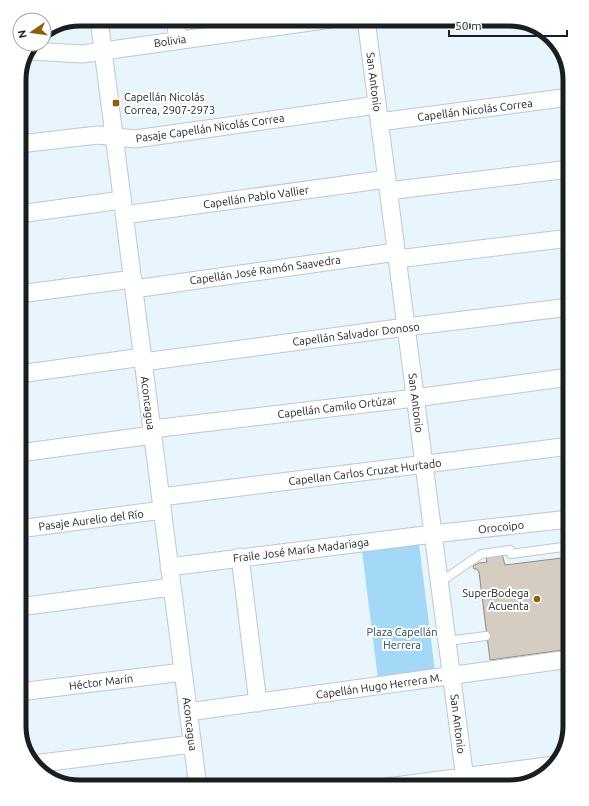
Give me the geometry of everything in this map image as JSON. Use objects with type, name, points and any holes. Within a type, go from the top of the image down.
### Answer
[{"type":"street","name":"Aconcagua","points":[[100,26],[197,780]]},
{"type":"street","points":[[176,26],[178,40]]},
{"type":"street","name":"Bolivia","points":[[48,52],[82,54],[178,40],[243,26]]},
{"type":"street","name":"San Antonio","points":[[367,26],[465,780]]},
{"type":"street","name":"Capellán Nicolás Correa","points":[[379,122],[563,98]]},
{"type":"street","name":"Pasaje Capellán Nicolás Correa","points":[[26,143],[98,135],[134,139],[377,105]]},
{"type":"street","name":"Capellán Pablo Vallier","points":[[26,214],[123,208],[563,170]]},
{"type":"street","name":"Capellán José Ramón Saavedra","points":[[26,293],[133,284],[563,239]]},
{"type":"street","name":"Capellán Salvador Donoso","points":[[26,373],[563,309]]},
{"type":"street","name":"Capellán Camilo Ortúzar","points":[[26,451],[152,432],[563,378]]},
{"type":"street","name":"Capellan Carlos Cruzat Hurtado","points":[[162,504],[424,465],[563,447]]},
{"type":"street","name":"Pasaje Aurelio del Río","points":[[26,528],[162,504]]},
{"type":"street","name":"Orocoipo","points":[[433,534],[563,520]]},
{"type":"street","name":"Fraile José María Madariaga","points":[[170,567],[433,534]]},
{"type":"street","points":[[240,558],[258,703]]},
{"type":"street","points":[[26,606],[172,587]]},
{"type":"street","name":"Capellán Hugo Herrera M.","points":[[188,712],[563,660]]},
{"type":"street","name":"Héctor Marín","points":[[26,691],[183,672]]},
{"type":"street","points":[[41,763],[192,744]]},
{"type":"street","points":[[475,780],[544,767]]},
{"type":"lane","points":[[439,583],[481,554],[510,550],[511,554],[563,547]]},
{"type":"lane","points":[[447,641],[486,636]]},
{"type":"green space","name":"Plaza Capellán Herrera","points":[[419,544],[435,672],[378,679],[362,551]]},
{"type":"building","points":[[502,554],[505,565],[563,558],[563,650],[490,660],[479,572],[477,569],[474,569],[473,566],[479,563],[487,562],[486,557]]},
{"type":"place","name":"Capellán Nicolás Correa, 2907-2973","points":[[116,103]]},
{"type":"place","name":"SuperBodega Acuenta","points":[[537,599]]}]
